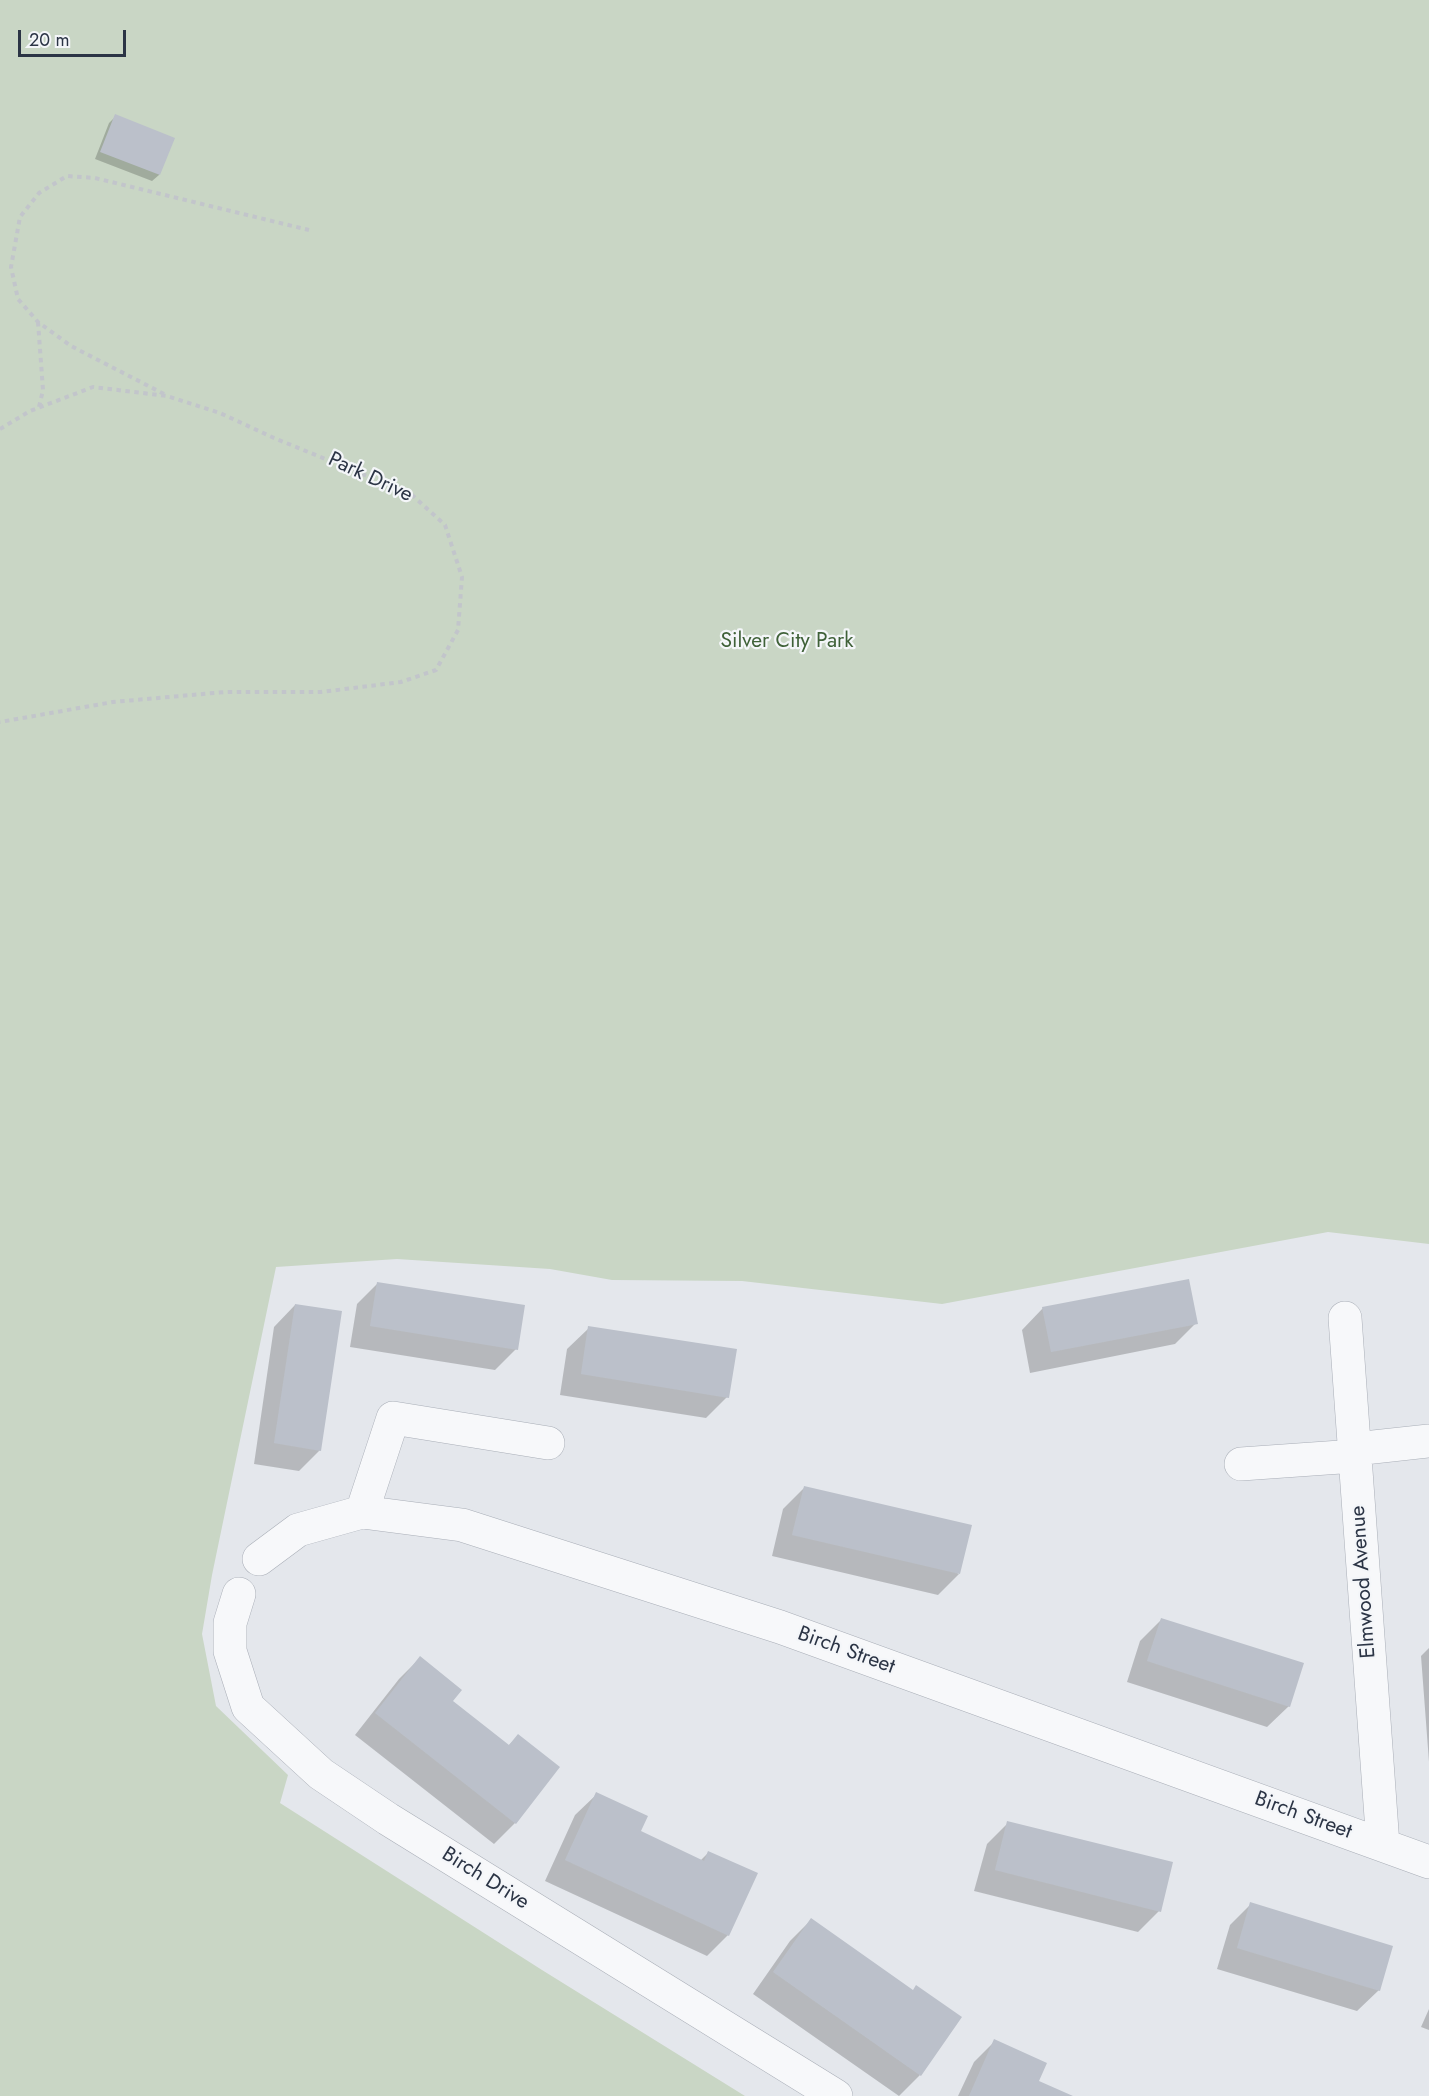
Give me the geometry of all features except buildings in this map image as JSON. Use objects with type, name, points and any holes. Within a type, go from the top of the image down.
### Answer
[{"type":"street","name":"Elmwood Avenue","points":[[1344,1318],[1383,1845]]},
{"type":"street","points":[[362,1512],[393,1418],[548,1443]]},
{"type":"street","points":[[1241,1464],[1429,1442]]},
{"type":"street","name":"Birch Street","points":[[259,1560],[298,1530],[362,1512],[462,1525],[780,1627],[1429,1862]]},
{"type":"street","name":"Birch Drive","points":[[239,1594],[230,1623],[230,1651],[248,1707],[321,1774],[388,1819],[836,2096]]},
{"type":"path","points":[[167,396],[72,346],[38,322],[18,299],[11,267],[20,217],[39,193],[68,176],[95,178],[309,230]]},
{"type":"path","points":[[38,322],[43,390],[39,407]]},
{"type":"path","name":"Park Drive","points":[[0,429],[39,407],[93,387],[167,396],[220,413],[274,438],[411,494],[445,525],[462,577],[458,630],[436,670],[401,682],[321,692],[225,692],[113,702],[0,722]]},
{"type":"green space","name":"Silver City Park","points":[[0,0],[1429,0],[1429,1244],[1328,1232],[942,1304],[742,1281],[612,1280],[550,1269],[397,1259],[276,1267],[212,1575],[202,1634],[216,1706],[288,1775],[280,1803],[745,2096],[0,2096]]}]
